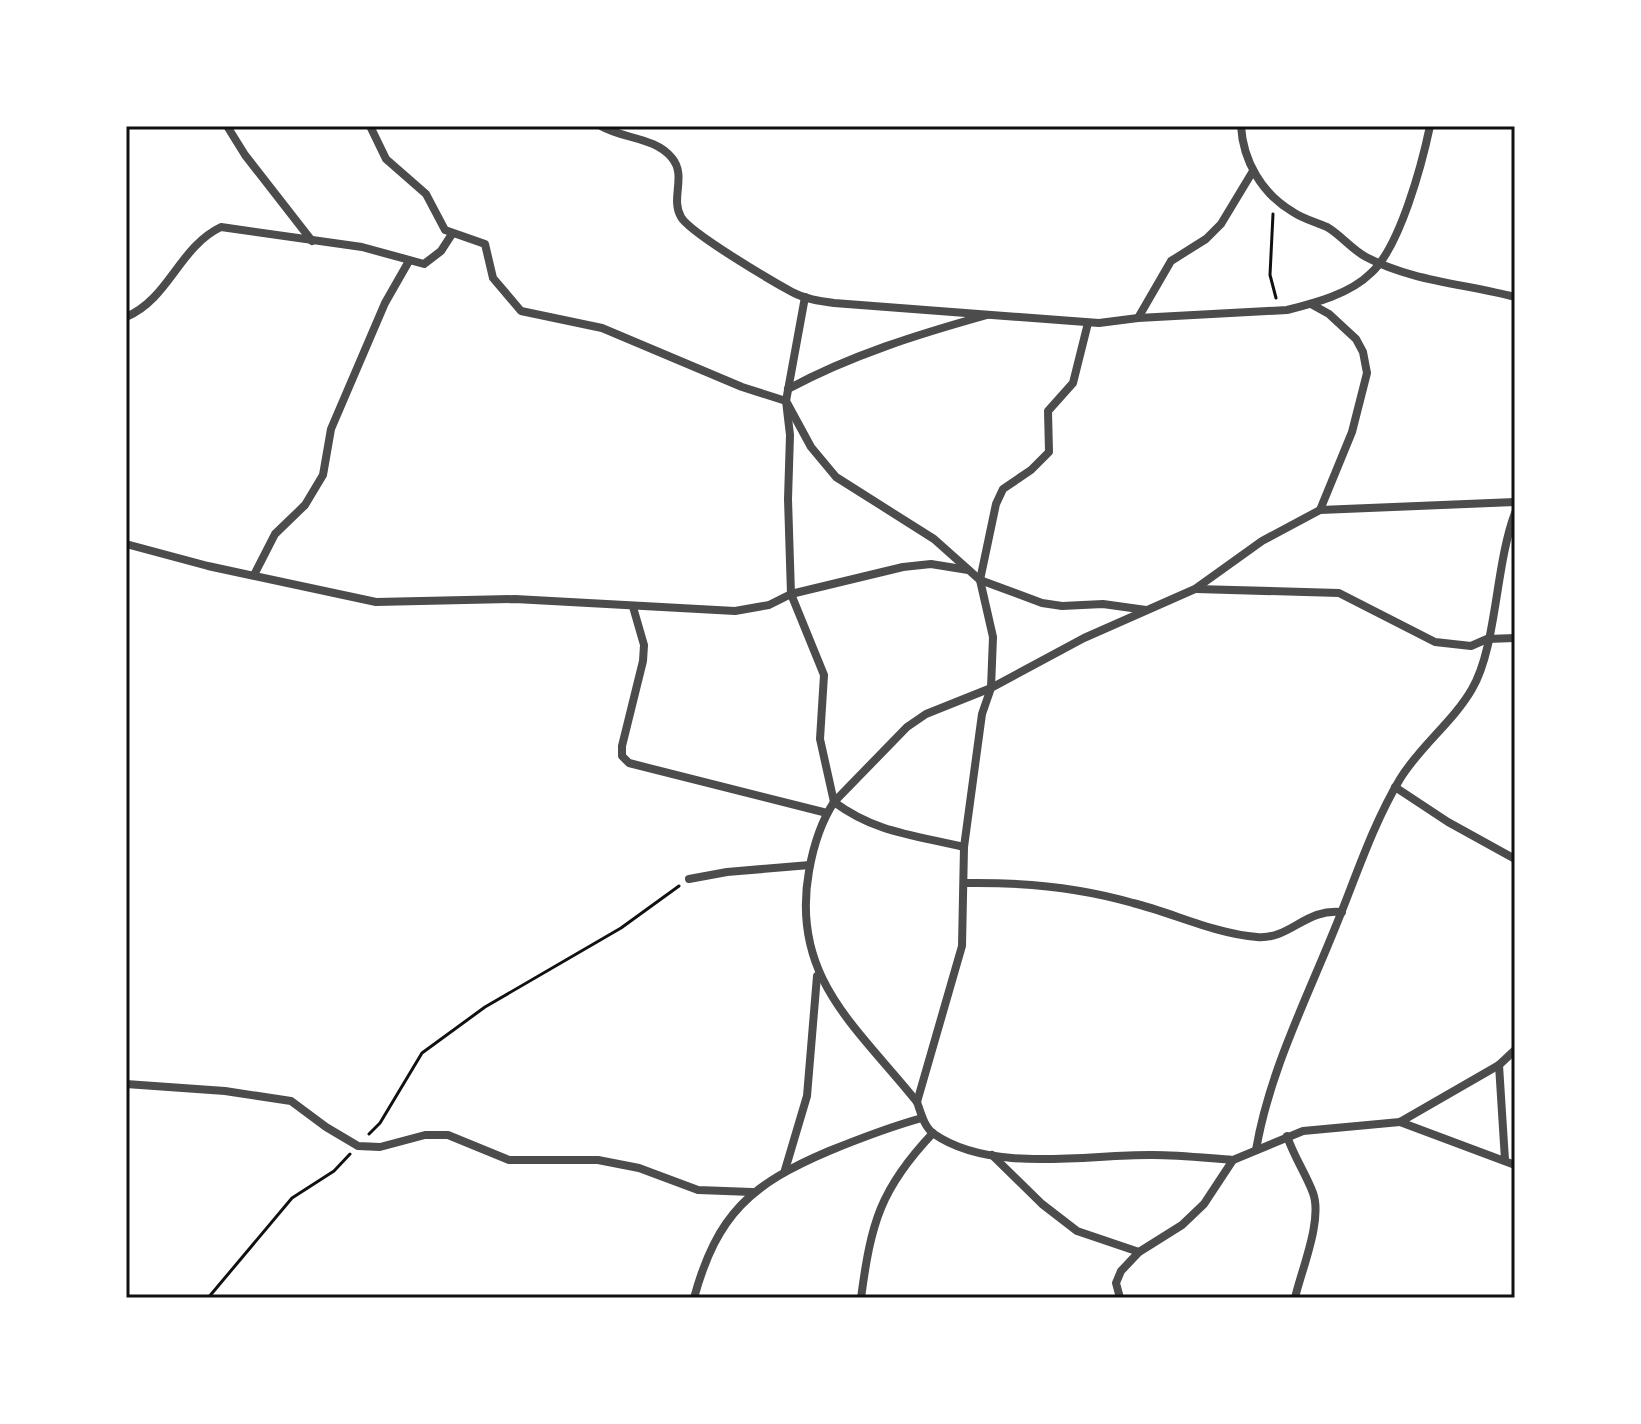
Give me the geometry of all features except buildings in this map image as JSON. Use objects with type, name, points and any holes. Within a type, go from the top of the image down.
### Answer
[{"type":"street","points":[[227,126],[312,241]]},
{"type":"street","points":[[370,126],[386,159],[417,183],[445,230],[485,244],[493,278],[521,311],[602,328],[742,387],[786,401],[811,447],[836,477],[934,539],[980,580],[1042,603],[1062,606],[1103,604],[1147,610]]},
{"type":"street","points":[[601,126],[615,134],[660,148],[674,159],[678,169],[676,201],[682,219],[721,249],[805,297],[834,303],[996,313],[1088,323],[1287,310],[1311,304],[1361,282],[1379,263],[1402,218],[1422,166],[1430,126]]},
{"type":"street","points":[[1241,126],[1246,158],[1253,171],[1273,199],[1294,213],[1331,230],[1364,256],[1379,263],[1515,297]]},
{"type":"street","points":[[1138,318],[1171,261],[1221,224],[1253,171]]},
{"type":"street","points":[[126,317],[151,302],[203,236],[221,227],[233,226],[362,247],[409,261],[432,261],[452,234]]},
{"type":"street","points":[[254,575],[275,534],[305,505],[323,475],[331,429],[385,303],[409,261]]},
{"type":"street","points":[[805,297],[786,401],[790,435],[788,499],[791,594],[824,675],[820,739],[834,802],[860,821],[877,828],[964,847]]},
{"type":"street","points":[[1311,304],[1329,314],[1356,339],[1363,352],[1367,373],[1352,432],[1320,510]]},
{"type":"street","points":[[788,389],[822,371],[884,347],[996,313]]},
{"type":"street","points":[[917,1102],[962,946],[964,847],[982,714],[991,688],[993,637],[980,580],[999,495],[1049,452],[1048,411],[1073,383],[1088,323]]},
{"type":"street","points":[[785,1170],[807,1096],[817,975],[803,909],[810,865],[827,813],[834,802],[907,727],[926,714],[991,688],[1084,638],[1195,589],[1262,541],[1320,510],[1515,502]]},
{"type":"street","points":[[1256,1150],[1261,1119],[1278,1069],[1373,829],[1395,787],[1472,689],[1484,663],[1500,562],[1515,513]]},
{"type":"street","points":[[126,544],[376,602],[515,599],[735,611],[769,605],[791,594],[903,567],[931,564],[968,570]]},
{"type":"street","points":[[1195,589],[1339,593],[1435,642],[1471,646],[1487,639],[1515,638]]},
{"type":"street","points":[[633,607],[644,645],[643,661],[622,756],[629,763],[827,813]]},
{"type":"street","points":[[1395,787],[1448,822],[1515,859]]},
{"type":"street","points":[[689,879],[727,872],[810,865]]},
{"type":"street","points":[[964,883],[1020,882],[1109,896],[1255,937],[1284,932],[1314,913],[1342,912]]},
{"type":"street","points":[[817,975],[840,1010],[917,1102],[922,1118],[933,1133],[991,1154],[1081,1159],[1151,1155],[1233,1160],[1303,1131],[1400,1122],[1499,1065],[1515,1050]]},
{"type":"street","points":[[1499,1065],[1505,1160]]},
{"type":"street","points":[[126,1084],[225,1091],[291,1101],[358,1146],[380,1147],[425,1135],[448,1135],[509,1160],[598,1160],[639,1168],[698,1190],[752,1192]]},
{"type":"street","points":[[694,1298],[721,1229],[752,1192],[785,1170],[877,1130],[922,1118]]},
{"type":"street","points":[[1400,1122],[1515,1165]]},
{"type":"street","points":[[861,1298],[873,1224],[885,1194],[902,1166],[933,1133]]},
{"type":"street","points":[[1287,1136],[1297,1164],[1314,1194],[1316,1210],[1295,1298]]},
{"type":"street","points":[[991,1154],[1042,1204],[1077,1231],[1139,1252]]},
{"type":"street","points":[[1120,1298],[1116,1283],[1121,1271],[1139,1252],[1182,1225],[1204,1204],[1233,1160]]},
{"type":"path","points":[[1273,199],[1271,286],[1278,302],[1287,310]]},
{"type":"path","points":[[208,1298],[292,1198],[334,1171],[380,1123],[422,1053],[485,1007],[621,928],[689,879]]}]
